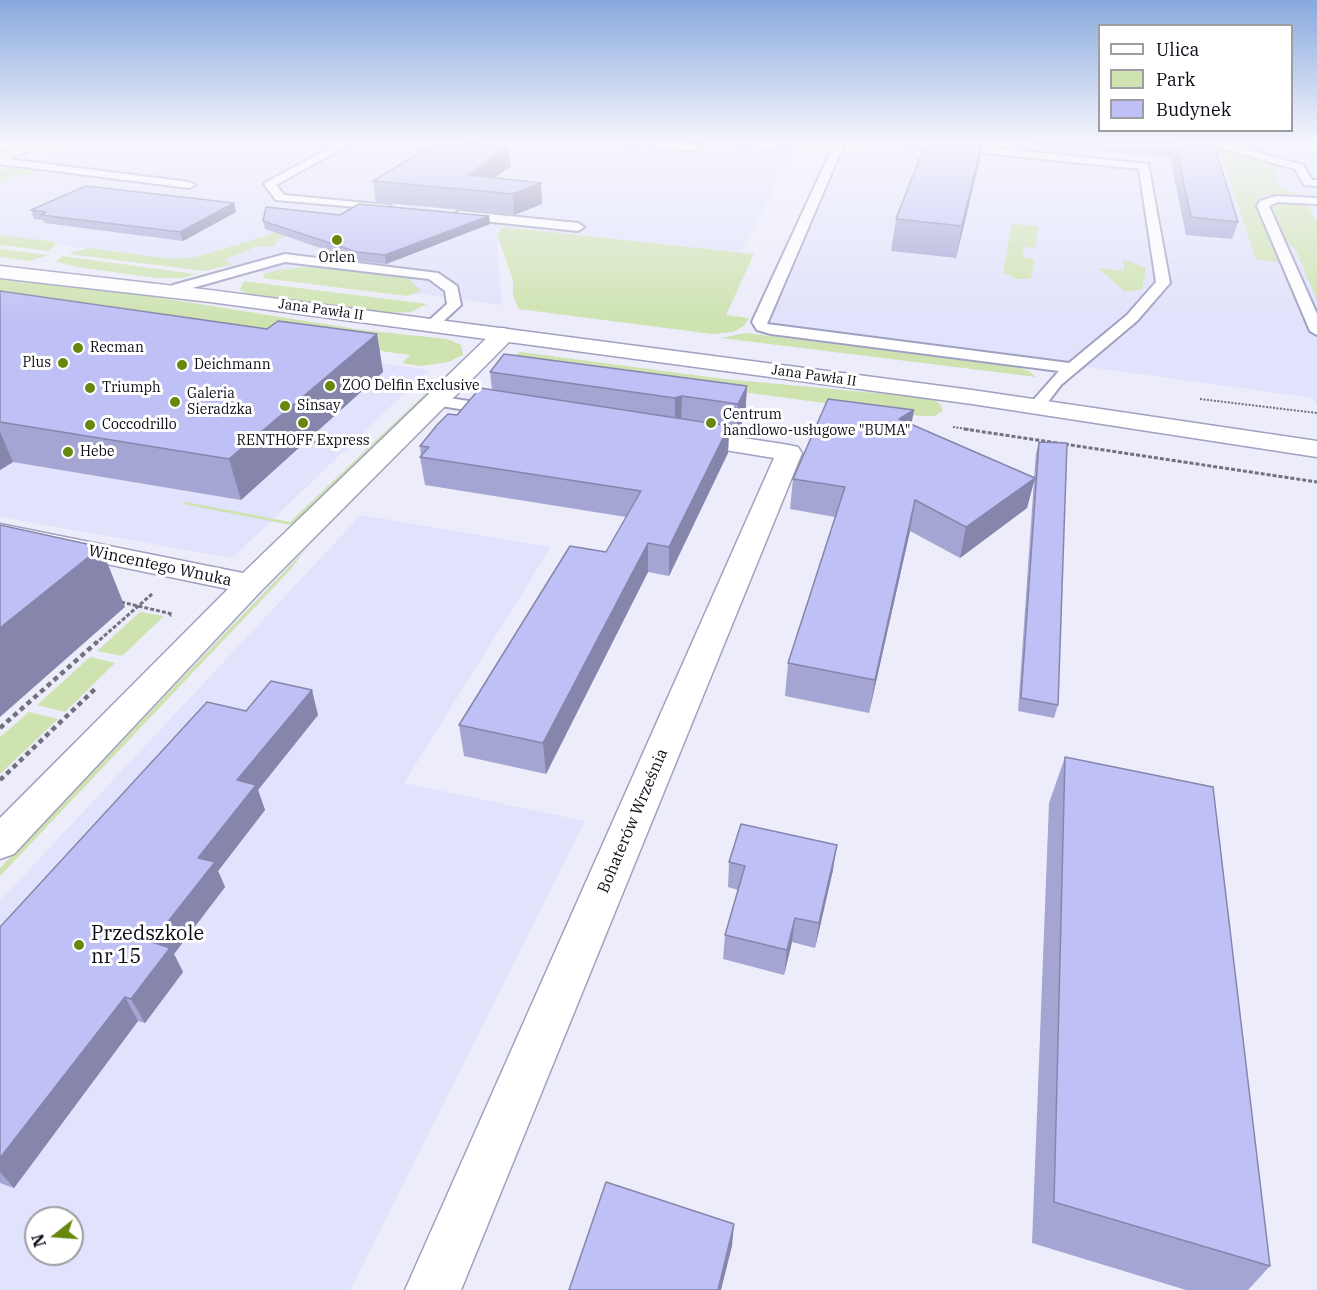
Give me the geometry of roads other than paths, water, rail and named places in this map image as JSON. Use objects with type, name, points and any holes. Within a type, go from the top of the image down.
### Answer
[{"type":"main road","name":"Jana Pawła II","points":[[0,262],[178,288],[210,296]]},
{"type":"main road","name":"Jana Pawła II","points":[[0,273],[210,296],[431,325],[496,342],[1036,406],[1317,449]]},
{"type":"main road","points":[[0,843],[250,584],[496,342]]},
{"type":"main road","name":"Jana Pawła II","points":[[1125,418],[1317,437]]},
{"type":"main road","name":"Bohaterów Września","points":[[433,1290],[789,453],[676,436]]},
{"type":"main road","name":"Wincentego Wnuka","points":[[0,533],[250,584]]},
{"type":"lane","points":[[325,202],[399,209]]},
{"type":"lane","points":[[813,202],[759,322],[762,327],[1073,368]]},
{"type":"lane","points":[[1036,406],[1055,382],[1132,318],[1163,284],[1150,202]]},
{"type":"lane","points":[[1266,202],[1263,206],[1317,331]]},
{"type":"lane","points":[[447,214],[578,227]]},
{"type":"lane","points":[[178,288],[285,258],[434,276],[452,289],[454,305],[431,325]]},
{"type":"lane","points":[[435,401],[511,412]]},
{"type":"place","name":"Orlen","points":[[337,240]]},
{"type":"place","name":"Recman","points":[[78,348]]},
{"type":"place","name":"Plus","points":[[63,363]]},
{"type":"place","name":"Deichmann","points":[[182,365]]},
{"type":"place","name":"ZOO Delfin Exclusive","points":[[330,386]]},
{"type":"place","name":"Triumph","points":[[90,388]]},
{"type":"place","name":"Galeria Sieradzka","points":[[175,402]]},
{"type":"place","name":"Sinsay","points":[[285,406]]},
{"type":"place","name":"RENTHOFF Express","points":[[303,423]]},
{"type":"place","name":"Centrum handlowo-usługowe \"BUMA\"","points":[[711,423]]},
{"type":"place","name":"Coccodrillo","points":[[90,425]]},
{"type":"place","name":"Hebe","points":[[68,452]]},
{"type":"place","name":"Przedszkole nr 15","points":[[79,945]]}]
